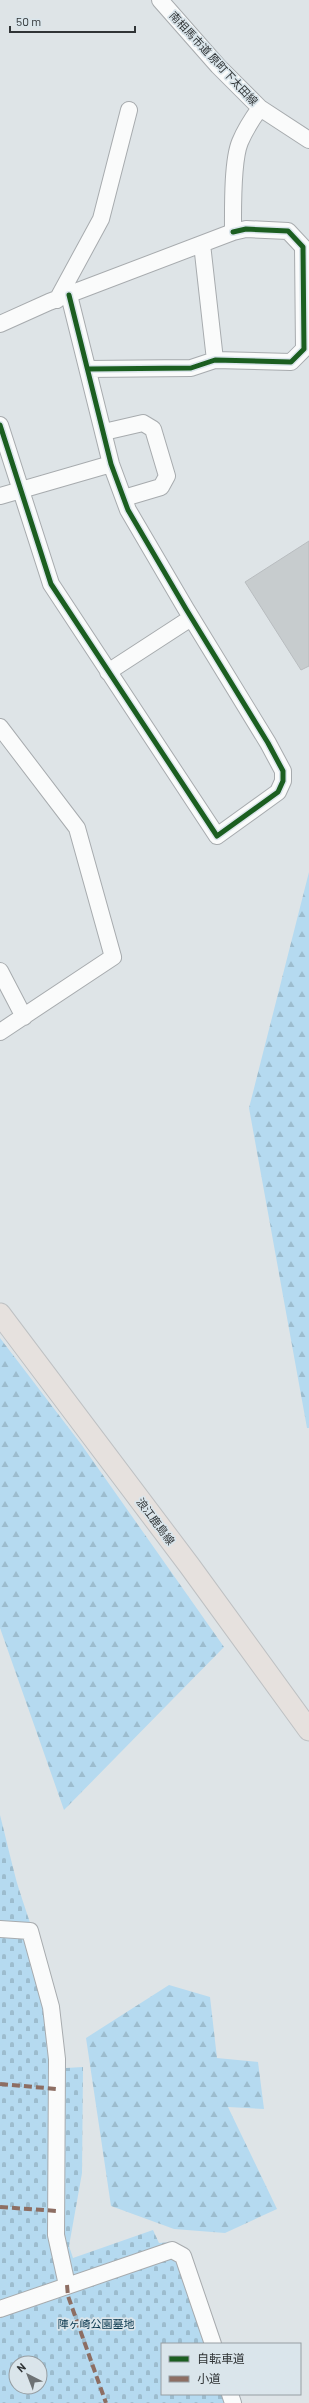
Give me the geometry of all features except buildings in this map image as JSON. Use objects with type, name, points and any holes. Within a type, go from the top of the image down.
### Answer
[{"type":"main road","name":"浪江鹿島線","points":[[0,1314],[189,1565],[309,1730]]},
{"type":"street","name":"南相馬市道 原町下太田線","points":[[160,0],[218,66],[260,108],[309,140]]},
{"type":"street","points":[[233,232],[234,180],[239,144],[249,122],[260,108]]},
{"type":"street","points":[[0,425],[51,584],[217,836],[278,792],[284,782],[283,771],[254,718],[191,618],[128,510],[111,464],[88,369],[63,297],[101,219],[129,110]]},
{"type":"street","points":[[0,324],[63,297],[233,232],[246,229],[288,231],[303,247],[304,349],[291,362],[215,360],[191,368],[88,369]]},
{"type":"street","points":[[202,244],[215,360]]},
{"type":"street","points":[[104,432],[143,423],[152,429],[167,476],[161,487],[124,498]]},
{"type":"street","points":[[0,496],[111,464]]},
{"type":"street","points":[[108,672],[191,618]]},
{"type":"street","points":[[0,727],[77,828],[113,957],[0,1032]]},
{"type":"street","points":[[0,971],[24,1017]]},
{"type":"street","points":[[0,1929],[30,1931],[50,2007],[57,2059],[56,2235],[67,2285]]},
{"type":"street","points":[[0,2309],[172,2250],[183,2256],[213,2343]]},
{"type":"green space","points":[[309,872],[309,1428],[307,1428],[249,1108]]},
{"type":"green space","points":[[0,1338],[81,1444],[224,1647],[64,1810],[0,1628]]},
{"type":"green space","name":"陣ヶ崎公園墓地","points":[[0,1815],[17,1883],[40,1951],[59,2020],[66,2068],[83,2067],[82,2173],[69,2246],[73,2258],[153,2230],[159,2243],[173,2242],[190,2257],[221,2343],[161,2343],[161,2395],[239,2395],[242,2403],[0,2403]]},
{"type":"green space","points":[[169,1985],[210,1997],[217,2058],[258,2062],[264,2109],[228,2107],[277,2209],[225,2233],[174,2229],[111,2206],[86,2038]]},
{"type":"marked path","points":[[0,2084],[57,2089]]},
{"type":"marked path","points":[[0,2207],[57,2211]]},
{"type":"marked path","points":[[67,2285],[68,2296],[106,2403]]},
{"type":"cycle path","points":[[88,369],[191,368],[215,360],[291,362],[304,349],[303,247],[288,231],[246,229],[233,232]]},
{"type":"cycle path","points":[[0,425],[51,584],[217,836],[278,792],[283,781],[283,771],[268,743],[186,609],[128,510],[111,464],[69,295]]}]
